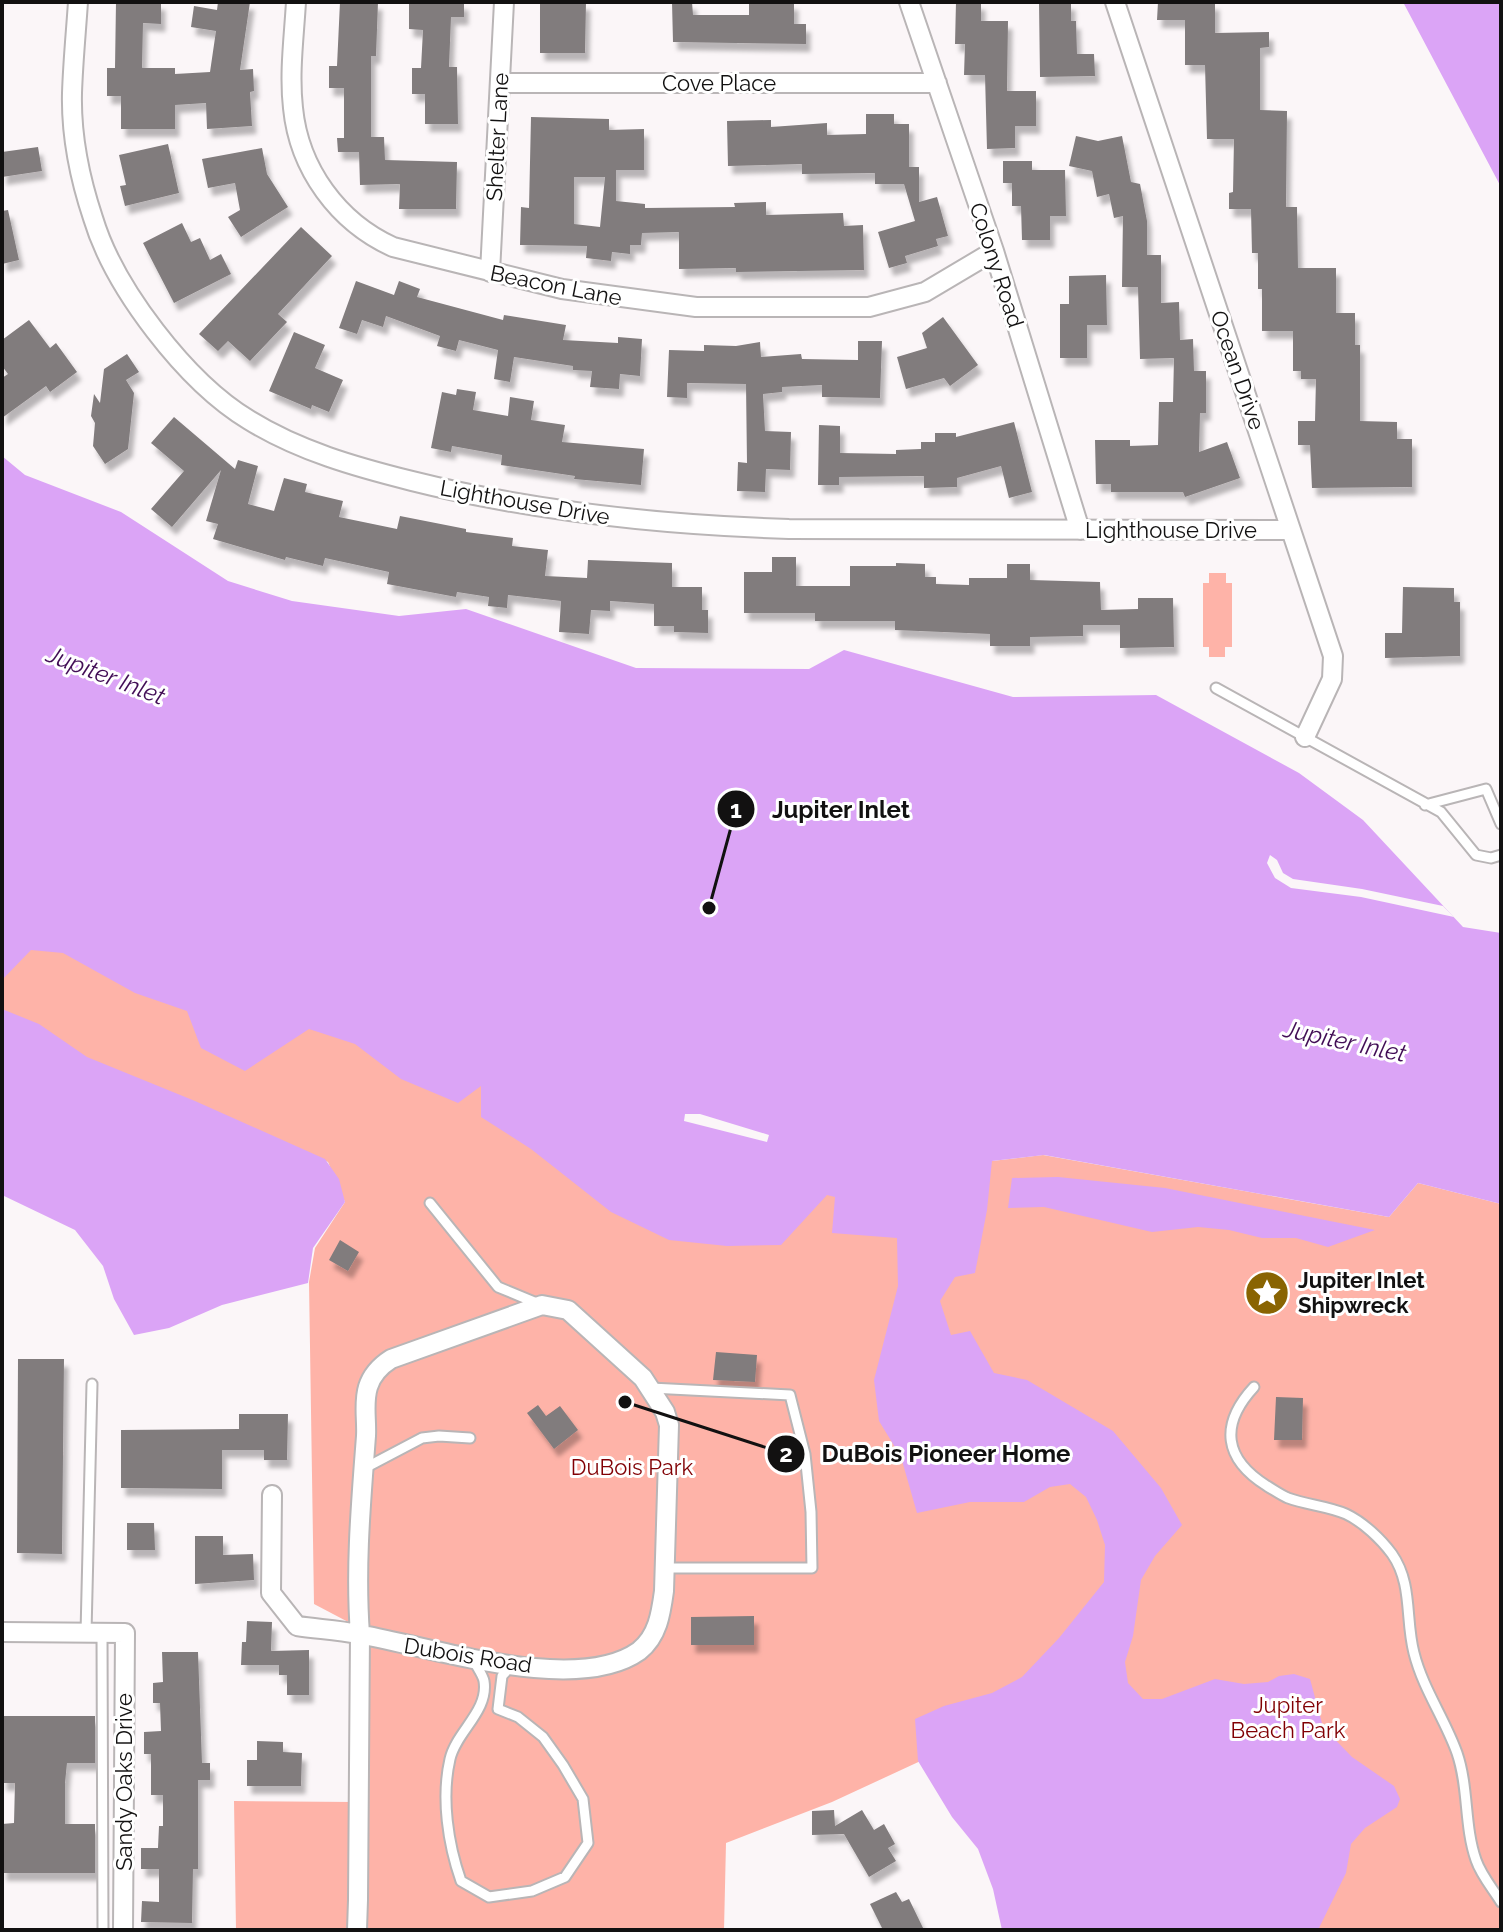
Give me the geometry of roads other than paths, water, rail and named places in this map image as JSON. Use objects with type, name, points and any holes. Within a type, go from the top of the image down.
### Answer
[{"type":"street","name":"Lighthouse Drive","points":[[78,2],[72,92],[75,133],[93,218],[118,274],[142,313],[201,383],[225,404],[285,440],[374,472],[444,489],[605,517],[789,529],[1291,530]]},
{"type":"street","name":"Beacon Lane","points":[[296,2],[293,107],[301,147],[326,194],[354,224],[379,241],[420,255],[562,289],[696,307],[869,307],[925,292],[994,251]]},
{"type":"street","name":"Shelter Lane","points":[[490,272],[504,2]]},
{"type":"street","name":"Colony Road","points":[[909,2],[994,251],[1080,530]]},
{"type":"street","name":"Ocean Drive","points":[[1115,2],[1333,656],[1332,679],[1305,737]]},
{"type":"street","name":"Cove Place","points":[[500,83],[937,83]]},
{"type":"street","name":"Dubois Road","points":[[272,1495],[271,1593],[297,1626],[360,1634],[512,1665],[591,1668],[640,1650],[649,1641],[660,1617],[665,1568],[669,1425],[651,1388],[568,1310],[542,1305]]},
{"type":"street","points":[[357,1930],[360,1498],[367,1389],[380,1365],[391,1359],[542,1305]]},
{"type":"street","points":[[2,1632],[94,1633]]},
{"type":"street","name":"Sandy Oaks Drive","points":[[94,1633],[125,1633],[123,1930]]},
{"type":"lane","points":[[1216,688],[1441,812],[1476,855],[1491,858],[1501,855]]},
{"type":"lane","points":[[1425,805],[1486,789],[1501,824]]},
{"type":"lane","name":"Dubois Road","points":[[430,1203],[498,1287],[542,1305]]},
{"type":"lane","points":[[92,1384],[94,1633],[103,1930]]},
{"type":"lane","points":[[1254,1387],[1241,1402],[1229,1431],[1231,1446],[1245,1470],[1285,1497],[1336,1510],[1360,1522],[1391,1553],[1398,1565],[1407,1590],[1414,1654],[1422,1679],[1457,1754],[1465,1783],[1477,1862],[1501,1902]]},
{"type":"lane","points":[[651,1388],[790,1395],[805,1454],[811,1512],[812,1568],[665,1568]]},
{"type":"lane","points":[[363,1469],[422,1438],[470,1438]]},
{"type":"lane","points":[[473,1659],[484,1681],[480,1708],[457,1740],[450,1760],[447,1790],[450,1851],[461,1881],[489,1897],[532,1891],[565,1877],[588,1843],[583,1799],[543,1737],[518,1717],[498,1709],[480,1708]]},
{"type":"lane","points":[[498,1709],[502,1676],[512,1665]]},
{"type":"water","points":[[1403,2],[1501,2],[1501,187]]},
{"type":"water","points":[[2,456],[25,475],[121,512],[228,581],[292,601],[399,616],[466,609],[636,668],[809,669],[844,650],[1013,697],[1156,695],[1299,773],[1363,820],[1463,927],[1501,933],[1501,1204],[1418,1183],[1389,1217],[1044,1155],[992,1161],[987,1210],[975,1273],[955,1277],[940,1301],[951,1335],[970,1331],[994,1373],[1027,1380],[1113,1431],[1161,1488],[1182,1525],[1155,1556],[1141,1580],[1133,1636],[1125,1662],[1128,1683],[1143,1699],[1162,1699],[1215,1679],[1244,1684],[1268,1682],[1279,1676],[1294,1674],[1310,1679],[1323,1727],[1352,1757],[1394,1786],[1400,1799],[1397,1807],[1365,1828],[1351,1844],[1346,1873],[1318,1930],[1002,1930],[993,1889],[978,1849],[952,1817],[918,1761],[915,1719],[944,1706],[992,1693],[1022,1677],[1059,1638],[1104,1582],[1105,1545],[1086,1497],[1070,1484],[1050,1487],[1024,1502],[970,1502],[917,1513],[901,1457],[879,1421],[874,1380],[898,1286],[897,1238],[832,1233],[835,1197],[827,1195],[781,1245],[727,1246],[669,1240],[611,1212],[531,1149],[481,1117],[481,1086],[458,1103],[401,1079],[355,1044],[309,1029],[245,1071],[201,1048],[187,1011],[135,993],[63,953],[31,950],[2,980]]},
{"type":"water","points":[[2,1009],[39,1024],[87,1057],[325,1159],[339,1179],[345,1202],[313,1248],[308,1283],[222,1305],[169,1328],[134,1335],[114,1299],[103,1266],[75,1230],[2,1195]]},
{"type":"water","points":[[1058,1177],[1165,1188],[1375,1230],[1328,1247],[1296,1238],[1262,1238],[1198,1227],[1152,1232],[1044,1207],[1008,1208],[1012,1178]]},
{"type":"place","name":"Jupiter Inlet","points":[[709,908]]},
{"type":"place","name":"Jupiter Inlet Shipwreck","points":[[1267,1293]]},
{"type":"place","name":"DuBois Pioneer Home","points":[[625,1402]]},
{"type":"park label","name":"DuBois Park","points":[[632,1467]]},
{"type":"park label","name":"Jupiter Beach Park","points":[[1288,1718]]}]
